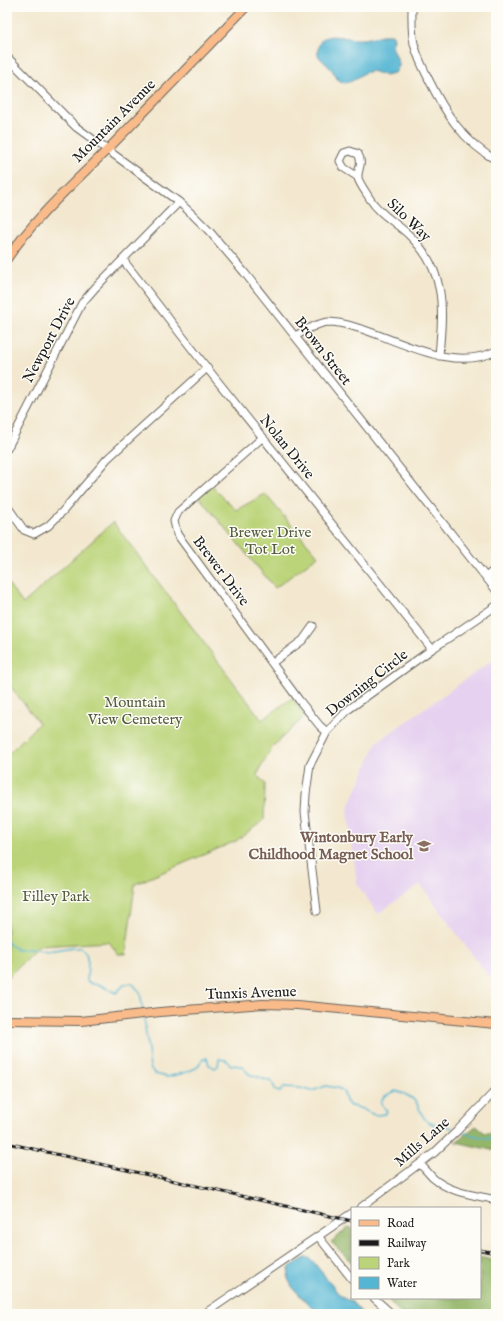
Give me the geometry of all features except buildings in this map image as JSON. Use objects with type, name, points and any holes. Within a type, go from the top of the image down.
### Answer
[{"type":"main road","name":"Mountain Avenue","points":[[7,259],[10,250],[48,208],[107,150],[246,7]]},
{"type":"main road","name":"Tunxis Avenue","points":[[7,1020],[81,1021],[263,1004],[297,1004],[496,1024]]},
{"type":"street","points":[[412,7],[414,46],[432,85],[451,120],[480,151],[496,160]]},
{"type":"street","name":"Brown Street","points":[[7,57],[76,127],[179,202],[210,232],[496,590]]},
{"type":"street","name":"Silo Way","points":[[358,177],[374,204],[422,248],[432,265],[438,279],[442,303],[439,356]]},
{"type":"street","name":"Newport Drive","points":[[7,449],[82,303],[179,202]]},
{"type":"street","name":"Nolan Drive","points":[[123,260],[432,649]]},
{"type":"street","points":[[294,336],[319,324],[328,322],[368,330],[424,352],[439,356],[471,357],[482,356],[496,351]]},
{"type":"street","points":[[7,506],[24,530],[34,534],[48,526],[63,511],[107,459],[208,368]]},
{"type":"street","name":"Brewer Drive","points":[[263,438],[178,512],[174,521],[177,534],[272,663],[320,726],[327,732]]},
{"type":"street","points":[[486,577],[496,568]]},
{"type":"street","name":"Downing Circle","points":[[317,911],[305,812],[306,794],[310,765],[327,732],[349,710],[432,649],[496,606]]},
{"type":"street","points":[[272,663],[303,640],[313,626]]},
{"type":"street","name":"Mills Lane","points":[[361,1207],[447,1142],[496,1090]]},
{"type":"street","points":[[420,1164],[434,1178],[446,1186],[463,1193],[496,1200]]},
{"type":"street","points":[[204,1314],[351,1214]]},
{"type":"street","points":[[318,1236],[351,1278]]},
{"type":"street","points":[[375,1299],[392,1314]]},
{"type":"shaded area","name":"Wintonbury Early Childhood Magnet School","points":[[496,658],[496,972],[489,977],[420,884],[378,914],[357,884],[348,809],[377,742]]},
{"type":"green space","name":"Brewer Drive Tot Lot","points":[[212,486],[236,510],[265,494],[318,556],[275,588],[199,497]]},
{"type":"green space","name":"Mountain View Cemetery","points":[[113,522],[262,720],[292,698],[305,716],[272,747],[257,775],[265,784],[264,820],[236,841],[135,884],[126,954],[118,954],[109,942],[39,946],[7,978],[7,755],[39,723],[7,682],[7,582],[23,604]]},
{"type":"green space","points":[[476,1126],[485,1133],[496,1133],[496,1151],[456,1142]]},
{"type":"green space","points":[[349,1227],[351,1228],[351,1262],[331,1242]]},
{"type":"green space","points":[[481,1257],[496,1261],[496,1314],[401,1314],[388,1299],[481,1299]]},
{"type":"water","points":[[382,35],[393,35],[394,39],[392,46],[399,63],[395,73],[385,75],[371,71],[345,83],[338,80],[332,70],[318,56],[321,40],[326,37],[332,36],[363,39]]},
{"type":"water","points":[[305,1258],[312,1260],[338,1293],[352,1302],[363,1314],[322,1314],[311,1307],[293,1288],[288,1279],[289,1269],[291,1266]]},
{"type":"waterway","points":[[7,939],[9,944],[18,950],[30,949],[48,952],[81,948],[86,953],[88,962],[87,981],[92,984],[98,984],[116,993],[124,985],[132,983],[140,992],[143,1011]]},
{"type":"waterway","points":[[144,1017],[150,1068],[155,1074],[167,1077],[184,1073],[196,1068],[203,1059],[207,1058],[209,1065],[215,1068],[218,1066],[219,1059],[226,1060],[231,1065],[241,1066],[249,1074],[272,1082],[276,1091],[280,1092],[284,1087],[300,1088],[312,1091],[326,1086],[338,1088],[344,1093],[346,1101],[350,1106],[379,1115],[385,1114],[387,1111],[381,1103],[383,1098],[396,1091],[407,1095],[414,1100],[423,1117],[430,1123],[452,1128]]},
{"type":"waterway","points":[[464,1133],[485,1138],[496,1138]]},
{"type":"railway","points":[[7,1143],[351,1221]]},
{"type":"railway","points":[[481,1250],[496,1253]]},
{"type":"place","name":"Wintonbury Early Childhood Magnet School","points":[[424,846]]},
{"type":"park label","name":"Filley Park","points":[[56,896]]}]
